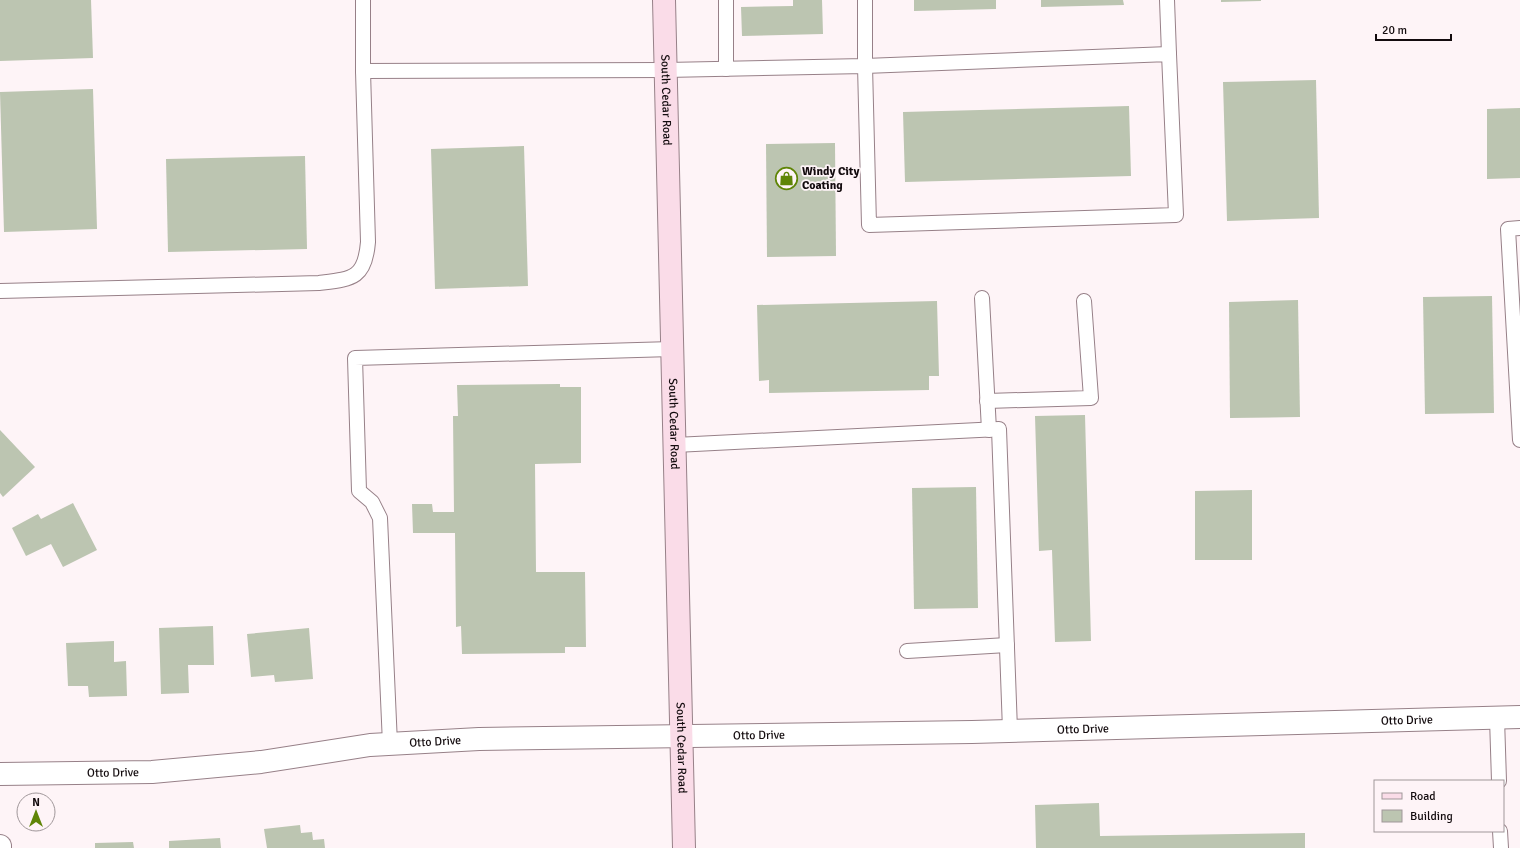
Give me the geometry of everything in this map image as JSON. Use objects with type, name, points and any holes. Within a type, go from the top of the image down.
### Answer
[{"type":"main road","name":"South Cedar Road","points":[[664,0],[684,848]]},
{"type":"street","name":"Otto Drive","points":[[0,774],[152,772],[261,762],[370,745],[479,739],[682,737],[1520,717]]},
{"type":"lane","points":[[0,291],[319,283],[342,280],[359,272],[366,259],[368,242],[363,71],[363,0]]},
{"type":"lane","points":[[726,0],[726,69]]},
{"type":"lane","points":[[865,0],[869,225],[1176,215],[1167,0]]},
{"type":"lane","points":[[363,71],[726,69],[865,66],[1169,54]]},
{"type":"lane","points":[[1520,228],[1508,229],[1520,440]]},
{"type":"lane","points":[[982,298],[989,430]]},
{"type":"lane","points":[[987,401],[1091,398],[1084,301]]},
{"type":"lane","points":[[390,744],[380,518],[372,502],[359,491],[355,358],[672,348]]},
{"type":"lane","points":[[675,445],[999,429],[1010,730]]},
{"type":"lane","points":[[907,651],[1007,645]]},
{"type":"lane","points":[[1498,718],[1499,780]]},
{"type":"lane","points":[[1500,832],[1500,848]]},
{"type":"building","points":[[0,0],[91,0],[93,58],[0,61]]},
{"type":"building","points":[[793,0],[822,0],[823,34],[742,36],[741,7],[793,6]]},
{"type":"building","points":[[914,0],[996,0],[996,9],[914,11]]},
{"type":"building","points":[[1041,0],[1123,0],[1124,5],[1041,7]]},
{"type":"building","points":[[1221,0],[1261,0],[1261,1],[1221,2]]},
{"type":"building","points":[[1316,80],[1319,218],[1227,221],[1223,82]]},
{"type":"building","points":[[93,89],[97,229],[4,232],[0,92]]},
{"type":"building","points":[[1129,106],[1131,176],[905,182],[903,112]]},
{"type":"building","points":[[1520,108],[1520,178],[1487,179],[1487,109]]},
{"type":"building","points":[[835,143],[836,256],[767,257],[766,144]]},
{"type":"building","points":[[524,146],[528,286],[435,289],[431,149]]},
{"type":"building","points":[[305,156],[307,249],[168,252],[166,159]]},
{"type":"building","points":[[1492,296],[1494,413],[1425,414],[1423,297]]},
{"type":"building","points":[[1298,300],[1300,417],[1230,418],[1229,302]]},
{"type":"building","points":[[937,301],[939,376],[929,376],[929,390],[769,393],[769,380],[759,381],[757,305]]},
{"type":"building","points":[[560,384],[560,387],[581,387],[581,463],[535,464],[536,572],[585,572],[586,647],[565,647],[565,653],[462,654],[461,626],[456,627],[455,533],[413,533],[412,504],[432,504],[433,512],[454,512],[453,416],[458,416],[457,385]]},
{"type":"building","points":[[1085,415],[1091,641],[1055,642],[1052,550],[1039,551],[1035,416]]},
{"type":"building","points":[[0,430],[35,467],[3,497],[0,493]]},
{"type":"building","points":[[976,487],[978,608],[914,609],[912,488]]},
{"type":"building","points":[[1252,490],[1252,560],[1195,560],[1195,491]]},
{"type":"building","points":[[73,503],[97,550],[63,567],[51,544],[26,556],[12,528],[38,514],[41,519]]},
{"type":"building","points":[[213,626],[214,665],[188,665],[189,693],[161,694],[159,628]]},
{"type":"building","points":[[309,628],[313,679],[275,682],[274,675],[251,677],[247,634]]},
{"type":"building","points":[[114,641],[114,662],[126,661],[127,696],[89,697],[88,686],[68,686],[66,643]]},
{"type":"building","points":[[1099,803],[1100,836],[1305,833],[1305,848],[1036,848],[1035,805]]},
{"type":"building","points":[[300,825],[301,833],[312,832],[313,840],[324,839],[325,848],[267,848],[264,829]]},
{"type":"building","points":[[220,838],[221,848],[169,848],[169,841]]},
{"type":"building","points":[[133,842],[134,848],[95,848],[95,843]]},
{"type":"place","name":"Windy City Coating","points":[[787,178]]}]
